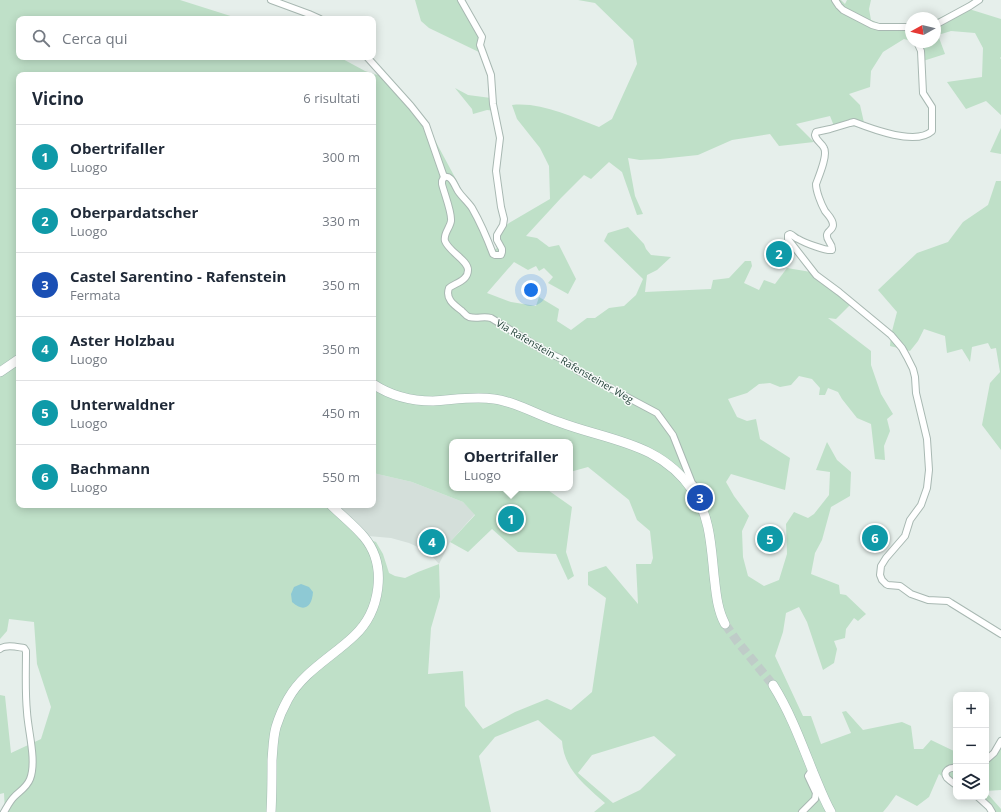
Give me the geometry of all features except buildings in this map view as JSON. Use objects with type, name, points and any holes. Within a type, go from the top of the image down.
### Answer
[{"type":"main road","points":[[0,372],[16,361]]},
{"type":"main road","points":[[376,385],[396,395],[418,400],[434,401],[479,398],[494,399],[506,402],[559,423],[627,443],[660,458],[686,482],[703,510],[708,525],[711,542],[717,600],[725,624]]},
{"type":"main road","points":[[269,811],[273,743],[276,728],[284,707],[293,691],[304,678],[359,631],[371,614],[376,597],[379,579],[373,552],[363,535],[334,508]]},
{"type":"main road","points":[[773,685],[788,711],[831,812]]},
{"type":"street","points":[[271,0],[313,16]]},
{"type":"street","points":[[370,60],[412,106],[426,125],[444,177],[450,177],[458,191],[471,206],[493,254],[495,256],[501,254],[502,250],[497,240],[504,219],[496,172],[500,138],[493,104],[491,75],[480,45],[482,37],[461,0]]},
{"type":"street","points":[[835,0],[843,10],[872,25],[879,27],[905,27]]},
{"type":"street","points":[[941,22],[980,0]]},
{"type":"street","points":[[920,48],[923,93],[932,107],[932,131],[921,137],[898,136],[850,122],[816,132],[816,138],[826,153],[816,188],[825,212],[833,222],[833,227],[827,234],[832,245],[832,250],[827,250],[798,239],[790,234],[788,235],[788,239],[816,275],[844,296],[891,336],[907,357],[914,373],[916,393],[927,439],[929,470],[927,488],[921,505],[910,520],[905,536],[881,566],[880,575],[882,580],[888,586],[900,586],[909,594],[924,599],[952,602],[1001,634]]},
{"type":"street","name":"Via Rafenstein - Rafensteiner Weg","points":[[444,177],[442,184],[451,219],[445,236],[446,242],[468,268],[465,278],[449,288],[448,294],[451,301],[469,316],[476,318],[491,318],[543,350],[564,360],[580,372],[657,414],[673,435],[692,483],[703,497],[705,503],[703,510]]},
{"type":"street","points":[[0,649],[3,647],[24,648],[26,651],[27,711],[32,748],[32,771],[28,783],[14,797],[4,812]]},
{"type":"street","points":[[989,757],[994,753],[1001,741]]},
{"type":"street","points":[[953,768],[946,770],[947,778],[953,783]]},
{"type":"street","points":[[802,812],[815,799],[816,796],[808,776],[812,770]]},
{"type":"street","points":[[983,800],[992,812]]},
{"type":"shaded area","points":[[376,474],[412,482],[463,502],[475,514],[450,542],[439,564],[431,555],[409,543],[391,538],[368,536],[335,508],[376,508]]},
{"type":"green space","points":[[0,0],[180,0],[231,16],[16,16],[16,60],[345,60],[368,72],[16,72],[16,508],[330,508],[365,538],[376,542],[383,554],[389,573],[405,578],[439,564],[440,597],[431,628],[428,674],[463,671],[465,706],[483,729],[515,712],[547,699],[571,710],[592,692],[606,598],[588,585],[588,572],[606,566],[638,604],[636,564],[651,564],[653,558],[650,531],[637,520],[629,500],[588,467],[573,471],[573,439],[449,439],[449,491],[549,491],[572,507],[566,552],[574,576],[568,580],[556,554],[518,552],[492,529],[468,552],[450,542],[475,515],[463,502],[412,482],[376,474],[376,74],[384,77],[430,131],[494,250],[497,248],[494,236],[509,223],[550,199],[549,166],[540,148],[517,119],[512,105],[545,108],[599,127],[612,119],[637,64],[633,40],[595,3],[578,0],[841,0],[845,4],[847,0],[871,0],[869,9],[871,20],[881,24],[905,24],[905,39],[883,52],[871,71],[870,87],[849,94],[860,105],[865,127],[849,124],[836,131],[830,116],[796,124],[814,142],[779,146],[770,134],[732,140],[698,155],[640,160],[628,158],[635,196],[643,214],[637,215],[622,172],[609,162],[591,179],[584,175],[526,236],[537,238],[549,247],[559,245],[576,279],[568,294],[548,283],[553,277],[544,268],[539,271],[536,266],[528,270],[514,262],[487,293],[511,302],[536,306],[539,297],[559,309],[557,321],[571,330],[587,318],[595,318],[609,308],[624,306],[636,295],[643,279],[604,241],[608,233],[628,227],[644,244],[651,255],[671,257],[657,270],[647,275],[645,292],[711,289],[713,280],[729,278],[745,261],[751,261],[752,266],[744,283],[759,290],[764,280],[775,284],[787,268],[817,273],[854,301],[836,319],[828,318],[871,351],[871,365],[881,394],[893,414],[887,419],[890,431],[884,446],[885,460],[875,459],[871,424],[857,418],[838,392],[828,388],[825,395],[819,395],[820,388],[812,379],[799,376],[791,385],[780,387],[770,383],[759,384],[747,393],[728,399],[737,417],[747,421],[756,419],[760,439],[790,458],[785,490],[731,474],[726,482],[734,496],[749,516],[742,531],[743,557],[748,576],[764,586],[779,580],[787,554],[786,524],[794,512],[808,518],[814,514],[829,495],[830,472],[816,470],[827,442],[837,460],[851,472],[850,496],[831,507],[822,540],[815,553],[811,574],[839,585],[840,594],[846,595],[866,614],[858,621],[854,618],[846,629],[845,638],[834,641],[837,649],[834,663],[823,670],[807,622],[799,607],[786,613],[783,632],[775,656],[803,716],[811,716],[821,744],[851,733],[842,712],[846,711],[863,730],[902,722],[911,726],[914,749],[923,749],[931,740],[953,751],[953,785],[939,774],[929,797],[917,806],[896,795],[883,812],[594,812],[605,803],[583,783],[571,769],[562,741],[538,720],[495,737],[479,756],[491,812],[5,812],[4,793],[0,794],[0,695],[5,696],[11,753],[41,739],[51,707],[37,664],[34,622],[9,619],[7,631],[0,639]],"holes":[[[654,736],[676,755],[640,790],[613,803],[578,773],[592,755]]]},
{"type":"green space","points":[[415,0],[461,0],[482,37],[483,54],[429,28],[421,21]]},
{"type":"green space","points":[[973,0],[984,0],[969,9],[1001,19],[1001,115],[986,101],[966,109],[947,82],[982,77],[983,48],[975,33],[951,31],[941,34],[941,17]]},
{"type":"green space","points":[[941,43],[945,54],[923,61],[918,48],[941,48]]},
{"type":"green space","points":[[455,88],[468,95],[491,98],[496,111],[487,110],[473,114],[472,109]]},
{"type":"green space","points":[[1001,128],[1001,154],[990,152]]},
{"type":"green space","points":[[996,181],[1001,181],[1001,450],[982,425],[990,383],[1000,372],[996,348],[991,349],[988,343],[972,347],[970,362],[962,349],[947,353],[945,336],[924,329],[918,341],[910,351],[890,346],[891,335],[897,312],[878,290],[917,253],[948,242],[963,222],[988,205]]},
{"type":"green space","points":[[1001,746],[1001,790],[989,791],[989,756]]},
{"type":"green space","points":[[989,795],[1001,809],[1001,812],[989,812],[978,800],[989,800]]},
{"type":"water","points":[[301,584],[309,587],[313,592],[309,605],[304,608],[292,602],[291,594],[294,587]]},
{"type":"tunnel","points":[[725,624],[773,685]]},
{"type":"place","name":"Oberpardatscher","points":[[779,254]]},
{"type":"place","name":"Castel Sarentino - Rafenstein","points":[[700,498]]},
{"type":"place","name":"Obertrifaller","points":[[511,519]]},
{"type":"place","name":"Bachmann","points":[[875,538]]},
{"type":"place","name":"Unterwaldner","points":[[770,539]]},
{"type":"place","name":"Aster Holzbau","points":[[432,542]]}]
